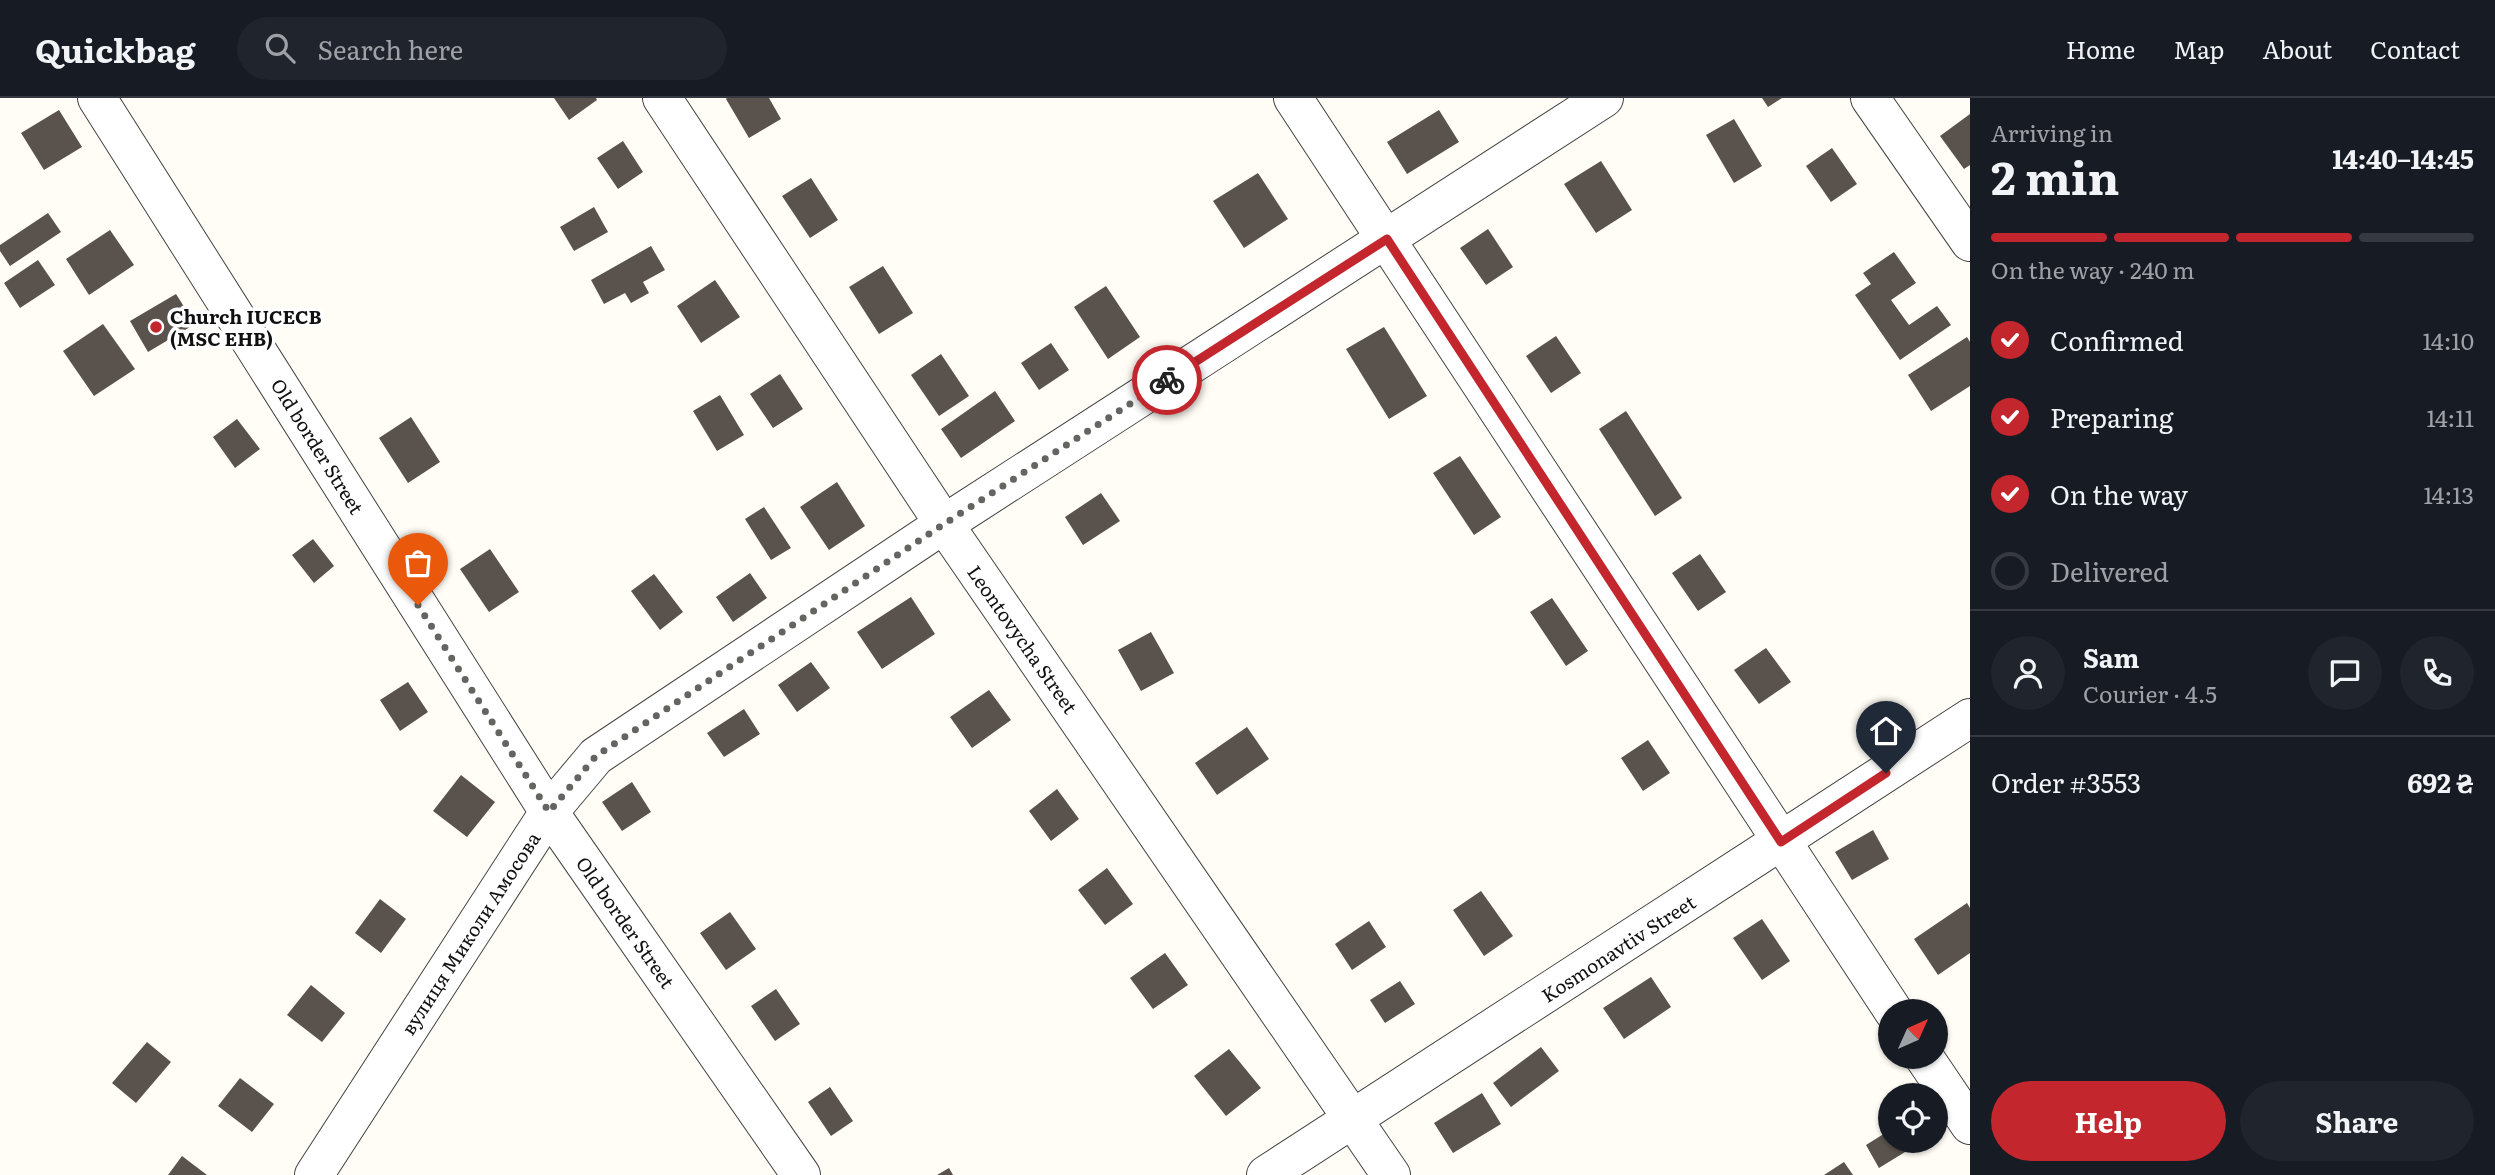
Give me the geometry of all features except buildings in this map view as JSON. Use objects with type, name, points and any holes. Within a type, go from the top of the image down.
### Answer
[{"type":"street","name":"Old border Street","points":[[97,98],[549,812],[801,1175]]},
{"type":"street","name":"Leontovycha Street","points":[[662,98],[944,524],[1391,1175]]},
{"type":"street","points":[[1293,98],[1885,999]]},
{"type":"street","name":"вулиця Миколи Амосова","points":[[314,1175],[549,812],[596,756],[944,524],[1604,98]]},
{"type":"street","points":[[1870,98],[1970,242]]},
{"type":"street","name":"Kosmonavtiv Street","points":[[1266,1175],[1970,718]]},
{"type":"street","points":[[1932,1069],[1970,1125]]},
{"type":"way so far","points":[[418,605],[549,812],[596,756],[944,524],[1167,380]]},
{"type":"place","name":"Church IUCECB (MSC EHB)","points":[[156,327]]},
{"type":"route","points":[[1167,380],[1387,239],[1781,842],[1886,773]]}]
